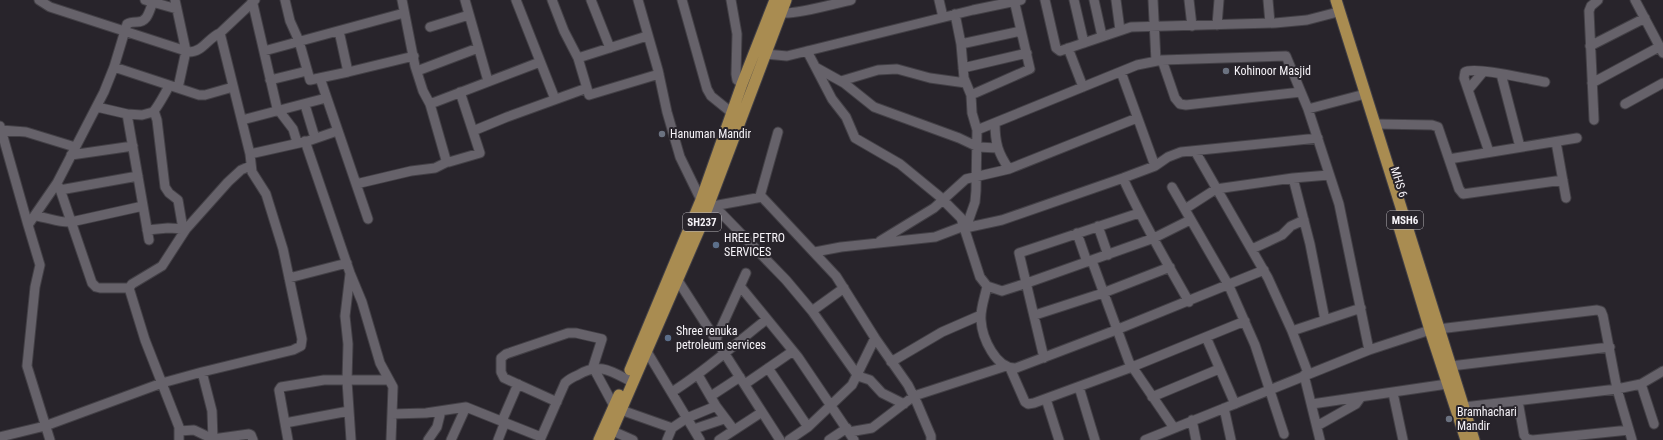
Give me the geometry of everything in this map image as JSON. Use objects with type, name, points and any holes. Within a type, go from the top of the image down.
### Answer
[{"type":"main road","name":"SH237","points":[[599,440],[608,432],[629,380],[707,203],[732,113],[742,84],[776,8],[786,0]]},
{"type":"main road","name":"MHS 6","points":[[1330,0],[1363,95],[1434,329],[1452,383],[1466,440]]},
{"type":"main road","name":"MSH6","points":[[1336,0],[1363,95],[1374,124],[1434,329],[1451,366],[1452,383],[1464,407],[1474,440]]},
{"type":"main road","name":"SH237","points":[[629,380],[646,350],[677,279],[765,54],[776,8]]},
{"type":"street","points":[[39,0],[50,7],[125,32],[193,52],[199,50],[210,38],[220,33],[253,1]]},
{"type":"street","points":[[285,0],[290,21],[299,41],[310,80],[414,56]]},
{"type":"street","points":[[402,0],[417,71],[430,104],[447,162]]},
{"type":"street","points":[[465,0],[488,81]]},
{"type":"street","points":[[516,0],[555,100]]},
{"type":"street","points":[[552,0],[564,31],[578,58],[589,95],[658,74]]},
{"type":"street","points":[[592,0],[610,48]]},
{"type":"street","points":[[638,0],[680,157],[707,203],[786,280],[812,310],[858,376],[870,380],[882,393],[904,404]]},
{"type":"street","points":[[682,0],[710,96],[732,113]]},
{"type":"street","points":[[730,0],[737,34],[736,74],[738,80],[742,84]]},
{"type":"street","points":[[776,8],[852,0]]},
{"type":"street","points":[[939,0],[943,18]]},
{"type":"street","points":[[972,0],[973,10]]},
{"type":"street","points":[[765,54],[787,56],[1016,0],[1021,31],[1030,68],[1028,71],[971,95]]},
{"type":"street","points":[[1045,0],[1056,48],[1060,51],[1120,30],[1137,26],[1155,27],[1270,23],[1306,20],[1334,13]]},
{"type":"street","points":[[1074,0],[1084,43]]},
{"type":"street","points":[[1094,0],[1102,36]]},
{"type":"street","points":[[1116,0],[1120,30]]},
{"type":"street","points":[[1153,0],[1159,61],[1175,98],[1180,104],[1186,105],[1301,92]]},
{"type":"street","points":[[1189,0],[1192,26]]},
{"type":"street","points":[[1218,25],[1219,0]]},
{"type":"street","points":[[1268,0],[1270,23]]},
{"type":"street","points":[[1594,120],[1589,11],[1590,6],[1598,0]]},
{"type":"street","points":[[1592,83],[1661,50],[1635,0]]},
{"type":"street","points":[[28,225],[59,187],[73,151],[97,107],[114,67],[128,23],[142,22],[146,19],[149,1],[176,4],[186,51],[173,87],[159,102],[154,111],[142,115],[127,114],[97,107]]},
{"type":"street","points":[[253,1],[270,80],[279,112],[293,129],[301,142],[362,302],[380,363],[393,387],[391,440]]},
{"type":"street","points":[[264,51],[404,13]]},
{"type":"street","points":[[955,14],[961,44],[963,68],[966,83],[971,95],[972,113],[977,130],[978,147],[975,202],[965,227]]},
{"type":"street","points":[[430,27],[469,15]]},
{"type":"street","points":[[1590,46],[1645,18]]},
{"type":"street","points":[[338,31],[348,72]]},
{"type":"street","points":[[961,44],[1021,31]]},
{"type":"street","points":[[0,437],[14,437],[162,383],[293,350],[301,346],[302,339],[283,249],[266,194],[254,176],[250,166],[250,154],[220,33]]},
{"type":"street","points":[[578,58],[647,36]]},
{"type":"street","points":[[417,71],[478,48]]},
{"type":"street","points":[[1068,48],[1083,87]]},
{"type":"street","points":[[807,51],[832,99],[846,117],[856,138],[900,164],[944,201],[961,218],[980,277],[987,286],[1002,290],[1027,283],[1090,262],[1154,238],[1190,220]]},
{"type":"street","points":[[963,68],[1027,53]]},
{"type":"street","points":[[977,130],[1137,65],[1159,61],[1286,56],[1308,109],[1339,204],[1369,350]]},
{"type":"street","points":[[430,104],[540,62]]},
{"type":"street","points":[[114,67],[202,96],[233,87]]},
{"type":"street","points":[[817,68],[841,81],[874,107],[959,138],[978,147],[997,148]]},
{"type":"street","points":[[841,81],[878,70],[897,69],[930,78],[966,83]]},
{"type":"street","points":[[270,80],[307,70]]},
{"type":"street","points":[[1489,152],[1464,78],[1465,72],[1469,70],[1501,74],[1545,82]]},
{"type":"street","points":[[1121,72],[1155,166]]},
{"type":"street","points":[[1468,90],[1483,72]]},
{"type":"street","points":[[1501,74],[1520,147]]},
{"type":"street","points":[[320,78],[368,218]]},
{"type":"street","points":[[1625,104],[1663,83]]},
{"type":"street","points":[[473,131],[587,88]]},
{"type":"street","points":[[356,184],[411,171],[435,168],[447,162],[480,152],[460,92]]},
{"type":"street","points":[[1308,109],[1363,95]]},
{"type":"street","points":[[242,120],[279,112],[326,98]]},
{"type":"street","points":[[305,105],[315,138]]},
{"type":"street","points":[[154,111],[157,120],[165,187],[169,193],[178,200],[185,229]]},
{"type":"street","points":[[127,114],[149,240]]},
{"type":"street","points":[[877,243],[944,201],[963,181],[977,176],[1009,169],[1137,118]]},
{"type":"street","points":[[995,123],[997,148],[1009,169]]},
{"type":"street","points":[[1374,124],[1432,125],[1438,127],[1459,189],[1464,194],[1563,180]]},
{"type":"street","points":[[50,440],[27,366],[35,287],[40,265],[1,128],[26,132],[73,151],[132,146]]},
{"type":"street","points":[[250,154],[301,142],[337,131]]},
{"type":"street","points":[[760,196],[778,132]]},
{"type":"street","points":[[815,252],[877,243],[935,238],[965,227],[1002,220],[1155,166],[1168,157],[1181,152],[1318,138]]},
{"type":"street","points":[[1449,159],[1577,138]]},
{"type":"street","points":[[1556,142],[1566,198]]},
{"type":"street","points":[[1195,151],[1216,190],[1264,270],[1292,331],[1306,374],[1320,440]]},
{"type":"street","points":[[59,187],[94,286],[100,288],[129,288],[132,284],[162,266],[185,229],[234,175],[250,166]]},
{"type":"street","points":[[1184,209],[1216,190],[1293,178],[1329,175]]},
{"type":"street","points":[[59,187],[138,176]]},
{"type":"street","points":[[1122,178],[1139,214],[1154,238],[1188,302]]},
{"type":"street","points":[[1293,178],[1310,244],[1325,320]]},
{"type":"street","points":[[1172,187],[1229,286],[1245,321],[1255,345],[1284,434]]},
{"type":"street","points":[[707,203],[760,196],[764,198],[836,276],[914,396],[931,436],[931,440]]},
{"type":"street","points":[[34,216],[71,222],[143,206]]},
{"type":"street","points":[[1044,358],[1035,315],[1019,254],[1020,251],[1139,214]]},
{"type":"street","points":[[1252,248],[1282,235],[1291,226],[1304,220]]},
{"type":"street","points":[[1098,226],[1108,255]]},
{"type":"street","points":[[147,230],[185,229]]},
{"type":"street","points":[[1078,233],[1132,367],[1174,428]]},
{"type":"street","points":[[289,278],[347,263]]},
{"type":"street","points":[[1035,315],[1103,293],[1170,267]]},
{"type":"street","points":[[829,440],[848,430],[872,428],[914,396],[1008,367],[1022,367],[1229,286],[1264,270]]},
{"type":"street","points":[[716,339],[746,272]]},
{"type":"street","points":[[350,273],[345,316],[348,344],[347,381],[351,440]]},
{"type":"street","points":[[677,279],[780,440]]},
{"type":"street","points":[[740,286],[793,351],[854,440]]},
{"type":"street","points":[[987,286],[981,315],[982,328],[996,356],[1008,367],[1025,402],[1031,404],[1132,367],[1245,321]]},
{"type":"street","points":[[129,288],[145,340],[178,422],[179,435],[194,430],[213,440],[249,434],[253,440]]},
{"type":"street","points":[[812,310],[844,288]]},
{"type":"street","points":[[1292,331],[1361,308]]},
{"type":"street","points":[[1145,440],[1306,374],[1369,350],[1434,329],[1600,310],[1603,316],[1610,347],[1617,389],[1632,440]]},
{"type":"street","points":[[891,362],[942,332],[981,315]]},
{"type":"street","points":[[672,392],[698,375],[724,352],[767,319]]},
{"type":"street","points":[[557,402],[502,375],[501,358],[506,354],[568,334],[576,333],[602,340],[593,367],[617,408],[672,428]]},
{"type":"street","points":[[1206,337],[1234,404]]},
{"type":"street","points":[[789,440],[808,427],[852,385],[858,376],[875,338]]},
{"type":"street","points":[[1451,366],[1610,347]]},
{"type":"street","points":[[646,350],[700,440]]},
{"type":"street","points":[[711,396],[768,368],[793,351]]},
{"type":"street","points":[[392,414],[420,414],[466,407],[540,438],[565,383],[568,380],[587,369],[600,367],[629,380]]},
{"type":"street","points":[[768,368],[808,427]]},
{"type":"street","points":[[1152,397],[1220,369]]},
{"type":"street","points":[[202,372],[212,411],[213,440]]},
{"type":"street","points":[[1464,407],[1617,389],[1641,384],[1663,372]]},
{"type":"street","points":[[698,375],[724,419],[734,430]]},
{"type":"street","points":[[288,440],[279,390],[281,387],[324,380],[389,380]]},
{"type":"street","points":[[1312,404],[1452,383]]},
{"type":"street","points":[[498,440],[503,422],[518,384]]},
{"type":"street","points":[[1641,384],[1654,424]]},
{"type":"street","points":[[1079,387],[1095,440]]},
{"type":"street","points":[[1393,393],[1403,440]]},
{"type":"street","points":[[1317,426],[1356,404],[1361,397]]},
{"type":"street","points":[[1046,399],[1059,440]]},
{"type":"street","points":[[1518,401],[1524,435],[1527,439],[1533,440],[1629,430]]},
{"type":"street","points":[[666,440],[672,428],[687,418],[716,406]]},
{"type":"street","points":[[451,440],[466,407]]},
{"type":"street","points":[[1224,408],[1231,440]]},
{"type":"street","points":[[285,424],[349,411]]},
{"type":"street","points":[[428,440],[437,427],[442,411]]},
{"type":"street","points":[[718,440],[762,412]]},
{"type":"street","points":[[694,430],[724,419]]},
{"type":"street","points":[[1192,420],[1196,440]]},
{"type":"street","points":[[608,432],[633,440]]},
{"type":"place","name":"Kohinoor Masjid","points":[[1226,71]]},
{"type":"place","name":"Hanuman Mandir","points":[[662,134]]},
{"type":"place","name":"HREE PETRO SERVICES","points":[[716,245]]},
{"type":"place","name":"Shree renuka petroleum services","points":[[668,338]]},
{"type":"place","name":"Bramhachari Mandir","points":[[1449,419]]}]
